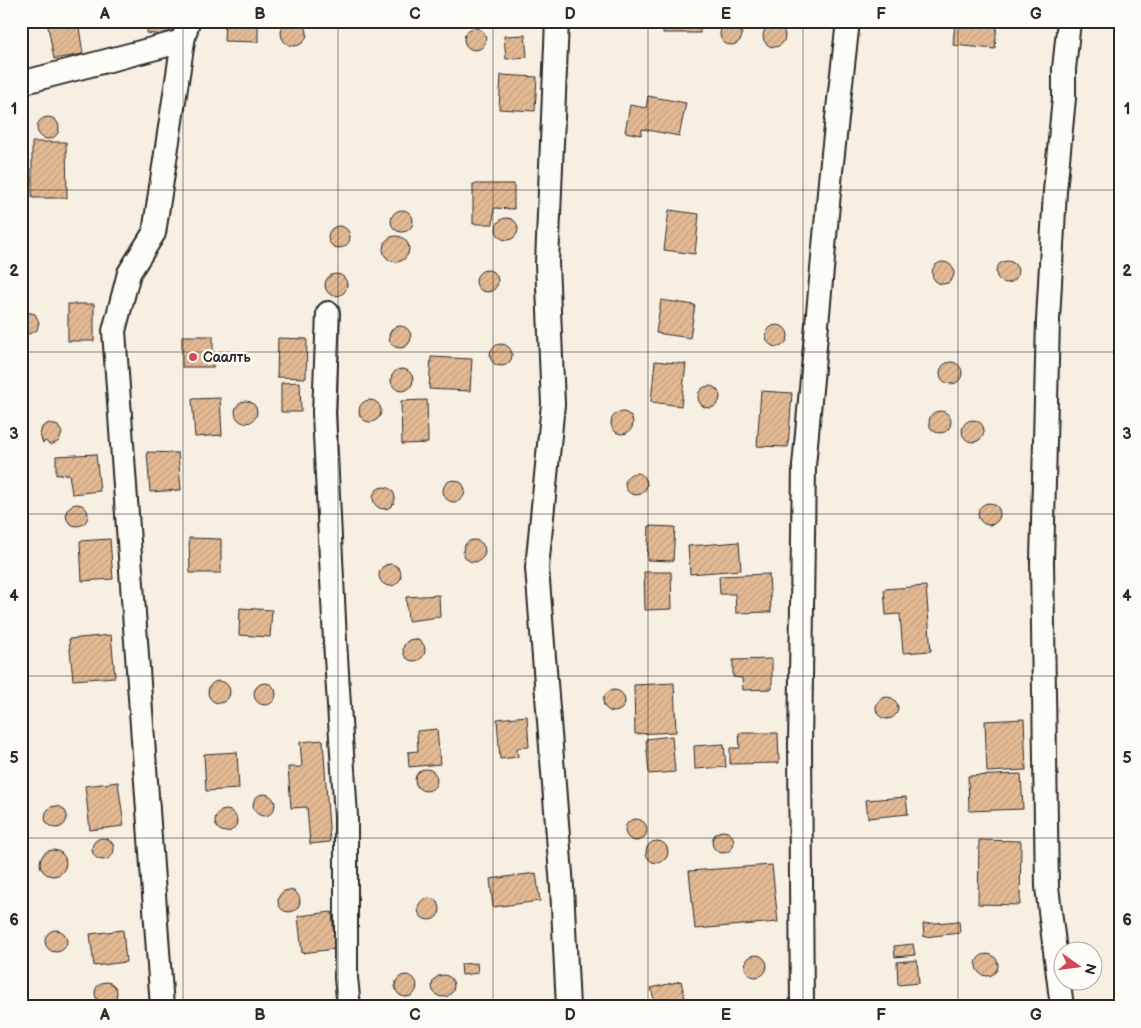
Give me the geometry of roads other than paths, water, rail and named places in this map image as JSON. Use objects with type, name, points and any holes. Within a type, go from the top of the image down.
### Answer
[{"type":"street","points":[[557,21],[547,263],[553,404],[537,568],[562,887],[568,1007]]},
{"type":"street","points":[[802,1007],[800,747],[804,466],[831,171],[848,21]]},
{"type":"street","points":[[1062,1007],[1047,887],[1042,661],[1042,562],[1048,320],[1055,191],[1069,21]]},
{"type":"street","points":[[21,84],[185,31],[154,233],[129,273],[114,331],[162,1007]]},
{"type":"street","points":[[328,313],[324,413],[346,817],[346,978],[349,1007]]},
{"type":"place","name":"Саалть","points":[[193,357]]}]
